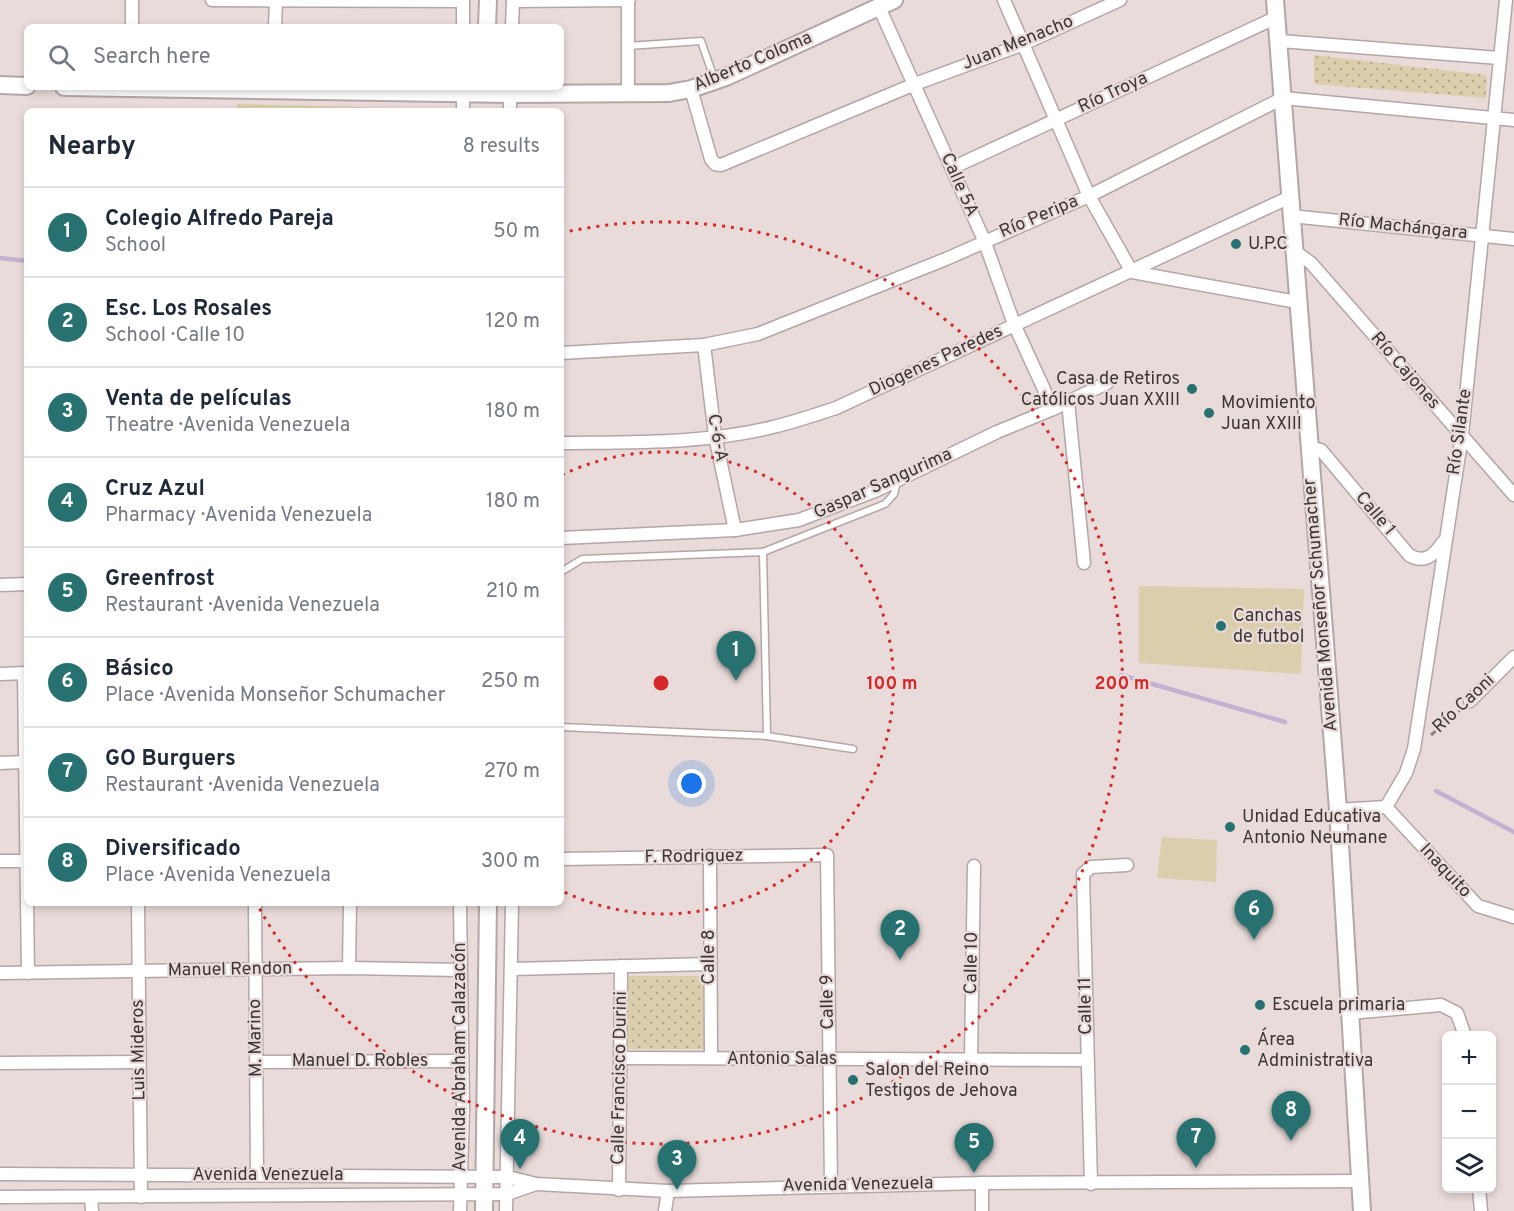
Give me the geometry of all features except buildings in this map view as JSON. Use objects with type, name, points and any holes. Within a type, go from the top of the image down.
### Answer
[{"type":"street","points":[[132,0],[132,24]]},
{"type":"street","points":[[212,0],[463,0],[463,24]]},
{"type":"street","points":[[275,24],[276,0]]},
{"type":"street","points":[[487,24],[488,0]]},
{"type":"street","points":[[512,24],[513,0],[628,0],[628,94]]},
{"type":"street","points":[[1004,0],[1089,196],[1132,272],[1297,302]]},
{"type":"street","name":"Juan Menacho","points":[[691,89],[711,159],[715,164],[721,165],[915,84],[1022,45],[1120,0]]},
{"type":"street","name":"Avenida Monseñor Schumacher","points":[[1275,0],[1275,18],[1280,41],[1293,250],[1338,810],[1362,1211]]},
{"type":"street","name":"Río Silante","points":[[1386,807],[1406,773],[1414,749],[1441,583],[1444,541],[1462,435],[1506,0]]},
{"type":"street","name":"Alberto Coloma","points":[[463,90],[485,90],[510,97],[628,94],[691,89],[715,81],[887,3]]},
{"type":"street","name":"Calle 5A","points":[[887,3],[915,84],[984,240],[1014,324],[1053,409]]},
{"type":"street","name":"Río Troya","points":[[952,168],[1275,18]]},
{"type":"street","points":[[1280,41],[1499,58]]},
{"type":"street","points":[[0,85],[24,86]]},
{"type":"street","points":[[463,90],[463,108]]},
{"type":"street","points":[[484,108],[485,90]]},
{"type":"street","points":[[1283,98],[1514,120]]},
{"type":"street","name":"Río Peripa","points":[[564,352],[704,345],[758,334],[946,259],[984,240],[1089,196],[1283,98]]},
{"type":"street","name":"Diogenes Paredes","points":[[564,443],[638,442],[715,436],[772,427],[836,408],[1014,324],[1132,272],[1154,258],[1290,197]]},
{"type":"street","name":"Río Machángara","points":[[1291,216],[1514,239]]},
{"type":"street","name":"Río Cajones","points":[[1293,250],[1311,263],[1514,495]]},
{"type":"street","name":"C-6-A","points":[[704,345],[715,436],[735,530]]},
{"type":"street","points":[[1053,409],[1107,382]]},
{"type":"street","points":[[1068,402],[1084,563]]},
{"type":"street","name":"Gaspar Sangurima","points":[[564,538],[735,530],[799,520],[897,480],[996,432],[1053,409]]},
{"type":"street","name":"Calle 1","points":[[1308,447],[1321,450],[1409,555],[1417,560],[1427,559],[1437,552],[1444,541]]},
{"type":"street","points":[[0,585],[24,584]]},
{"type":"street","name":"Río Caoni","points":[[1470,701],[1514,657]]},
{"type":"street","points":[[0,674],[24,673]]},
{"type":"street","points":[[0,763],[24,762]]},
{"type":"street","points":[[1338,810],[1386,807]]},
{"type":"street","name":"Inaquito","points":[[1386,807],[1478,906],[1514,917]]},
{"type":"street","name":"F. Rodriguez","points":[[564,860],[826,855]]},
{"type":"street","name":"Calle 9","points":[[826,855],[831,1185]]},
{"type":"street","name":"Calle 8","points":[[710,856],[711,1058]]},
{"type":"street","points":[[0,861],[24,861]]},
{"type":"street","name":"Calle 11","points":[[1091,1184],[1083,874],[1091,867],[1127,865]]},
{"type":"street","name":"Calle 10","points":[[971,1059],[974,866]]},
{"type":"street","points":[[27,906],[28,973]]},
{"type":"street","name":"Luis Mideros","points":[[138,906],[141,1197]]},
{"type":"street","name":"M. Marino","points":[[255,906],[258,1062],[257,1174]]},
{"type":"street","points":[[349,968],[350,906]]},
{"type":"street","name":"Avenida Abraham Calazacón","points":[[460,906],[462,1061],[460,1211]]},
{"type":"street","name":"Avenida Abraham Calazacón","points":[[484,1203],[489,906]]},
{"type":"street","points":[[506,1211],[512,906]]},
{"type":"street","points":[[512,969],[709,964]]},
{"type":"street","name":"Calle Francisco Durini","points":[[618,1190],[621,966]]},
{"type":"street","name":"Manuel Rendon","points":[[0,973],[349,968],[460,969]]},
{"type":"street","points":[[1350,1013],[1441,1005],[1458,1013],[1464,1031]]},
{"type":"street","name":"Antonio Salas","points":[[621,1058],[1086,1060]]},
{"type":"street","name":"Manuel D. Robles","points":[[258,1062],[462,1061]]},
{"type":"street","points":[[0,1063],[139,1062]]},
{"type":"street","name":"Avenida Venezuela","points":[[0,1174],[485,1176],[508,1177],[536,1184],[668,1191],[982,1182],[1091,1184],[1361,1181]]},
{"type":"street","points":[[982,1182],[982,1211]]},
{"type":"street","name":"Avenida Venezuela","points":[[0,1197],[460,1195],[484,1203],[536,1184]]},
{"type":"street","points":[[665,1211],[668,1191]]},
{"type":"street","points":[[1479,1193],[1481,1211]]},
{"type":"street","points":[[91,1197],[92,1211]]},
{"type":"lane","points":[[627,46],[701,41],[715,81]]},
{"type":"lane","points":[[564,570],[582,559],[763,552],[885,504],[894,494],[897,480]]},
{"type":"lane","points":[[763,552],[767,736]]},
{"type":"lane","points":[[564,727],[767,736],[853,749]]},
{"type":"path","name":"Río Caoni","points":[[1414,749],[1470,701]]},
{"type":"shaded area","points":[[1314,55],[1487,75],[1486,98],[1314,84]]},
{"type":"shaded area","points":[[237,104],[402,108],[237,108]]},
{"type":"shaded area","name":"Canchas de futbol","points":[[1139,586],[1304,589],[1301,674],[1139,663]]},
{"type":"shaded area","points":[[1162,837],[1217,840],[1216,882],[1157,878]]},
{"type":"shaded area","points":[[627,976],[703,976],[704,1049],[628,1049]]},
{"type":"waterway","points":[[0,258],[24,261]]},
{"type":"waterway","points":[[1121,675],[1285,722]]},
{"type":"waterway","points":[[1436,791],[1514,832]]},
{"type":"place","name":"U.P.C","points":[[1236,244]]},
{"type":"place","name":"Casa de Retiros Católicos Juan XXIII","points":[[1192,389]]},
{"type":"place","name":"Movimiento Juan XXIII","points":[[1209,413]]},
{"type":"place","name":"Canchas de futbol","points":[[1221,626]]},
{"type":"place","name":"Colegio Alfredo Pareja","points":[[736,681]]},
{"type":"place","name":"Unidad Educativa Antonio Neumane","points":[[1230,827]]},
{"type":"place","name":"Básico","points":[[1254,940]]},
{"type":"place","name":"Esc. Los Rosales","points":[[900,960]]},
{"type":"place","name":"Escuela primaria","points":[[1260,1005]]},
{"type":"place","name":"Área Administrativa","points":[[1245,1050]]},
{"type":"place","name":"Salon del Reino Testigos de Jehova","points":[[853,1080]]},
{"type":"place","name":"Diversificado","points":[[1291,1141]]},
{"type":"place","name":"GO Burguers","points":[[1196,1168]]},
{"type":"place","name":"Cruz Azul","points":[[520,1169]]},
{"type":"place","name":"Greenfrost","points":[[974,1173]]},
{"type":"place","name":"Venta de películas","points":[[677,1190]]}]
